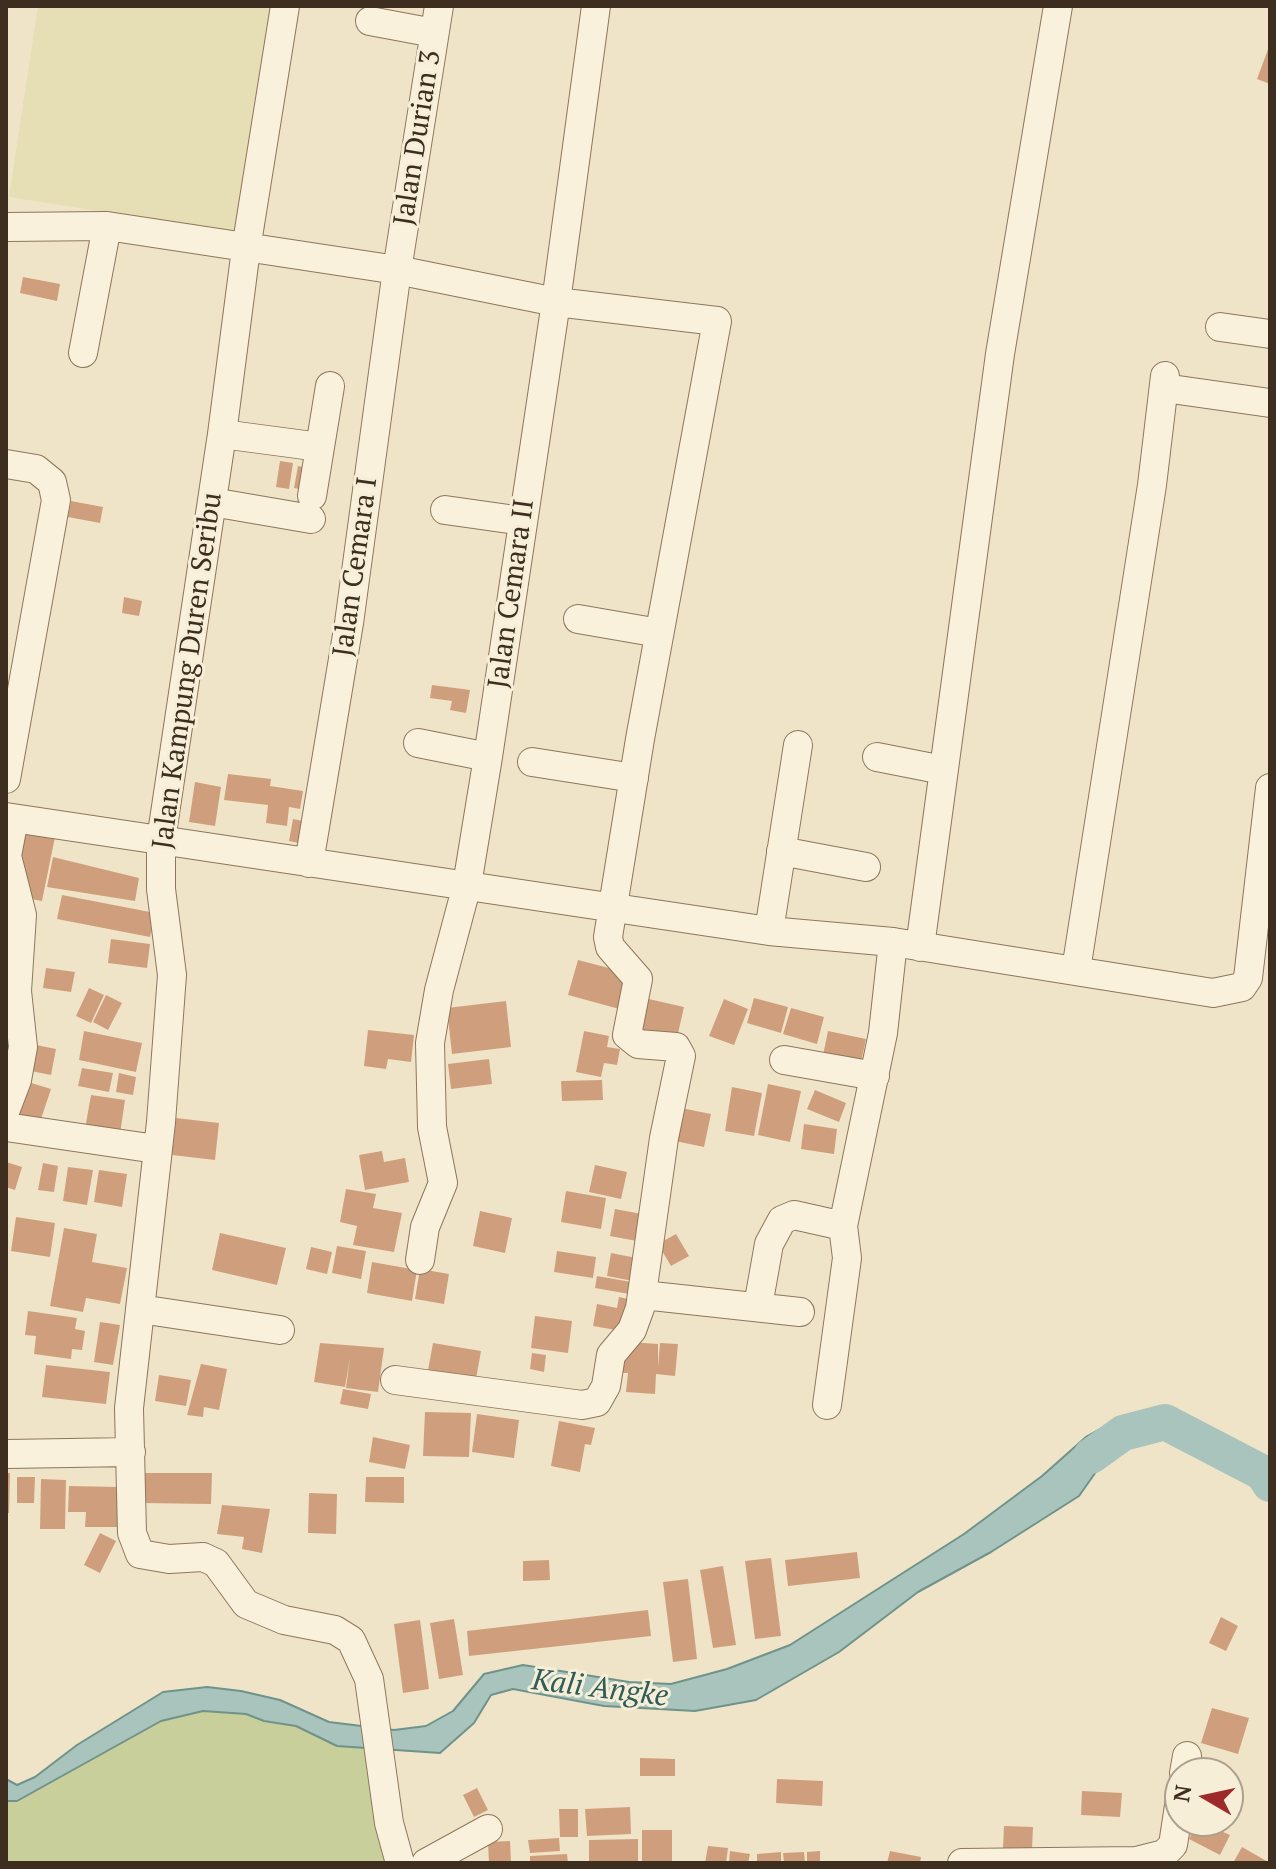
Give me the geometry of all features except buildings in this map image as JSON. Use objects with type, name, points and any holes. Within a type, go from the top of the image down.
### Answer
[{"type":"street","name":"Jalan Kampung Duren Seribu","points":[[285,6],[246,249],[222,434],[161,840],[161,889],[172,975],[129,1408],[132,1533],[140,1554],[169,1559],[203,1557],[216,1563],[246,1604],[284,1620],[335,1630],[351,1640],[366,1667],[392,1840],[400,1863]]},
{"type":"street","name":"Jalan Cemara II","points":[[420,1260],[425,1227],[443,1183],[432,1127],[430,1043],[439,990],[467,885],[488,757],[556,302],[596,6]]},
{"type":"street","points":[[827,1405],[847,1258],[843,1226],[943,770],[1000,354],[1058,6]]},
{"type":"street","points":[[370,21],[436,20]]},
{"type":"street","name":"Jalan Durian 3","points":[[397,270],[436,20]]},
{"type":"street","points":[[83,353],[107,226]]},
{"type":"street","points":[[6,227],[107,226],[397,270],[556,302],[717,321],[634,778],[610,947],[638,979],[627,1035],[638,1044],[676,1047],[681,1056],[661,1158],[643,1295],[632,1330],[611,1355],[606,1386],[597,1402],[582,1405],[395,1380]]},
{"type":"street","name":"Jalan Cemara I","points":[[309,863],[349,623],[397,270]]},
{"type":"street","points":[[1220,327],[1270,334]]},
{"type":"street","points":[[1076,970],[1165,382],[1270,403]]},
{"type":"street","points":[[212,502],[311,507],[330,386]]},
{"type":"street","points":[[222,434],[320,447]]},
{"type":"street","points":[[6,464],[36,469],[52,482],[56,500],[6,779]]},
{"type":"street","points":[[445,510],[523,521]]},
{"type":"street","points":[[578,619],[659,633]]},
{"type":"street","points":[[418,743],[488,757]]},
{"type":"street","points":[[769,931],[798,745]]},
{"type":"street","points":[[877,757],[943,770]]},
{"type":"street","points":[[532,762],[634,778]]},
{"type":"street","points":[[6,1109],[17,1080],[23,1047],[17,991],[22,915],[7,856],[10,818],[769,931],[906,944],[1213,993],[1242,987],[1248,978],[1270,788]]},
{"type":"street","points":[[781,851],[866,867]]},
{"type":"street","points":[[784,1060],[875,1076]]},
{"type":"street","points":[[6,1127],[156,1149]]},
{"type":"street","points":[[758,1306],[769,1244],[782,1220],[794,1215],[843,1226]]},
{"type":"street","points":[[643,1295],[800,1312]]},
{"type":"street","points":[[140,1309],[280,1330]]},
{"type":"street","points":[[6,1454],[131,1452]]},
{"type":"street","points":[[426,1863],[488,1829]]},
{"type":"street","points":[[962,1863],[1136,1861],[1164,1854],[1173,1845],[1174,1837]]},
{"type":"shaded area","points":[[38,6],[281,6],[246,234],[9,197]]},
{"type":"green space","points":[[203,1711],[246,1714],[264,1721],[296,1726],[337,1746],[373,1749],[397,1863],[6,1863],[6,1801],[17,1801],[161,1721]]},
{"type":"water","name":"Kali Angke","points":[[1124,1416],[1138,1440],[1105,1459],[1079,1496],[991,1552],[918,1592],[839,1652],[756,1700],[695,1711],[604,1706],[513,1689],[491,1695],[474,1723],[440,1753],[337,1746],[296,1726],[264,1721],[246,1714],[203,1711],[161,1721],[17,1801],[6,1801],[6,1779],[17,1785],[35,1777],[77,1745],[163,1692],[207,1687],[241,1691],[280,1700],[329,1722],[394,1730],[426,1726],[453,1711],[484,1674],[523,1665],[629,1682],[671,1684],[727,1669],[790,1645],[964,1534],[1042,1476],[1086,1437]]},
{"type":"waterway","points":[[1091,1456],[1123,1433],[1165,1422],[1263,1473],[1270,1484]]}]
